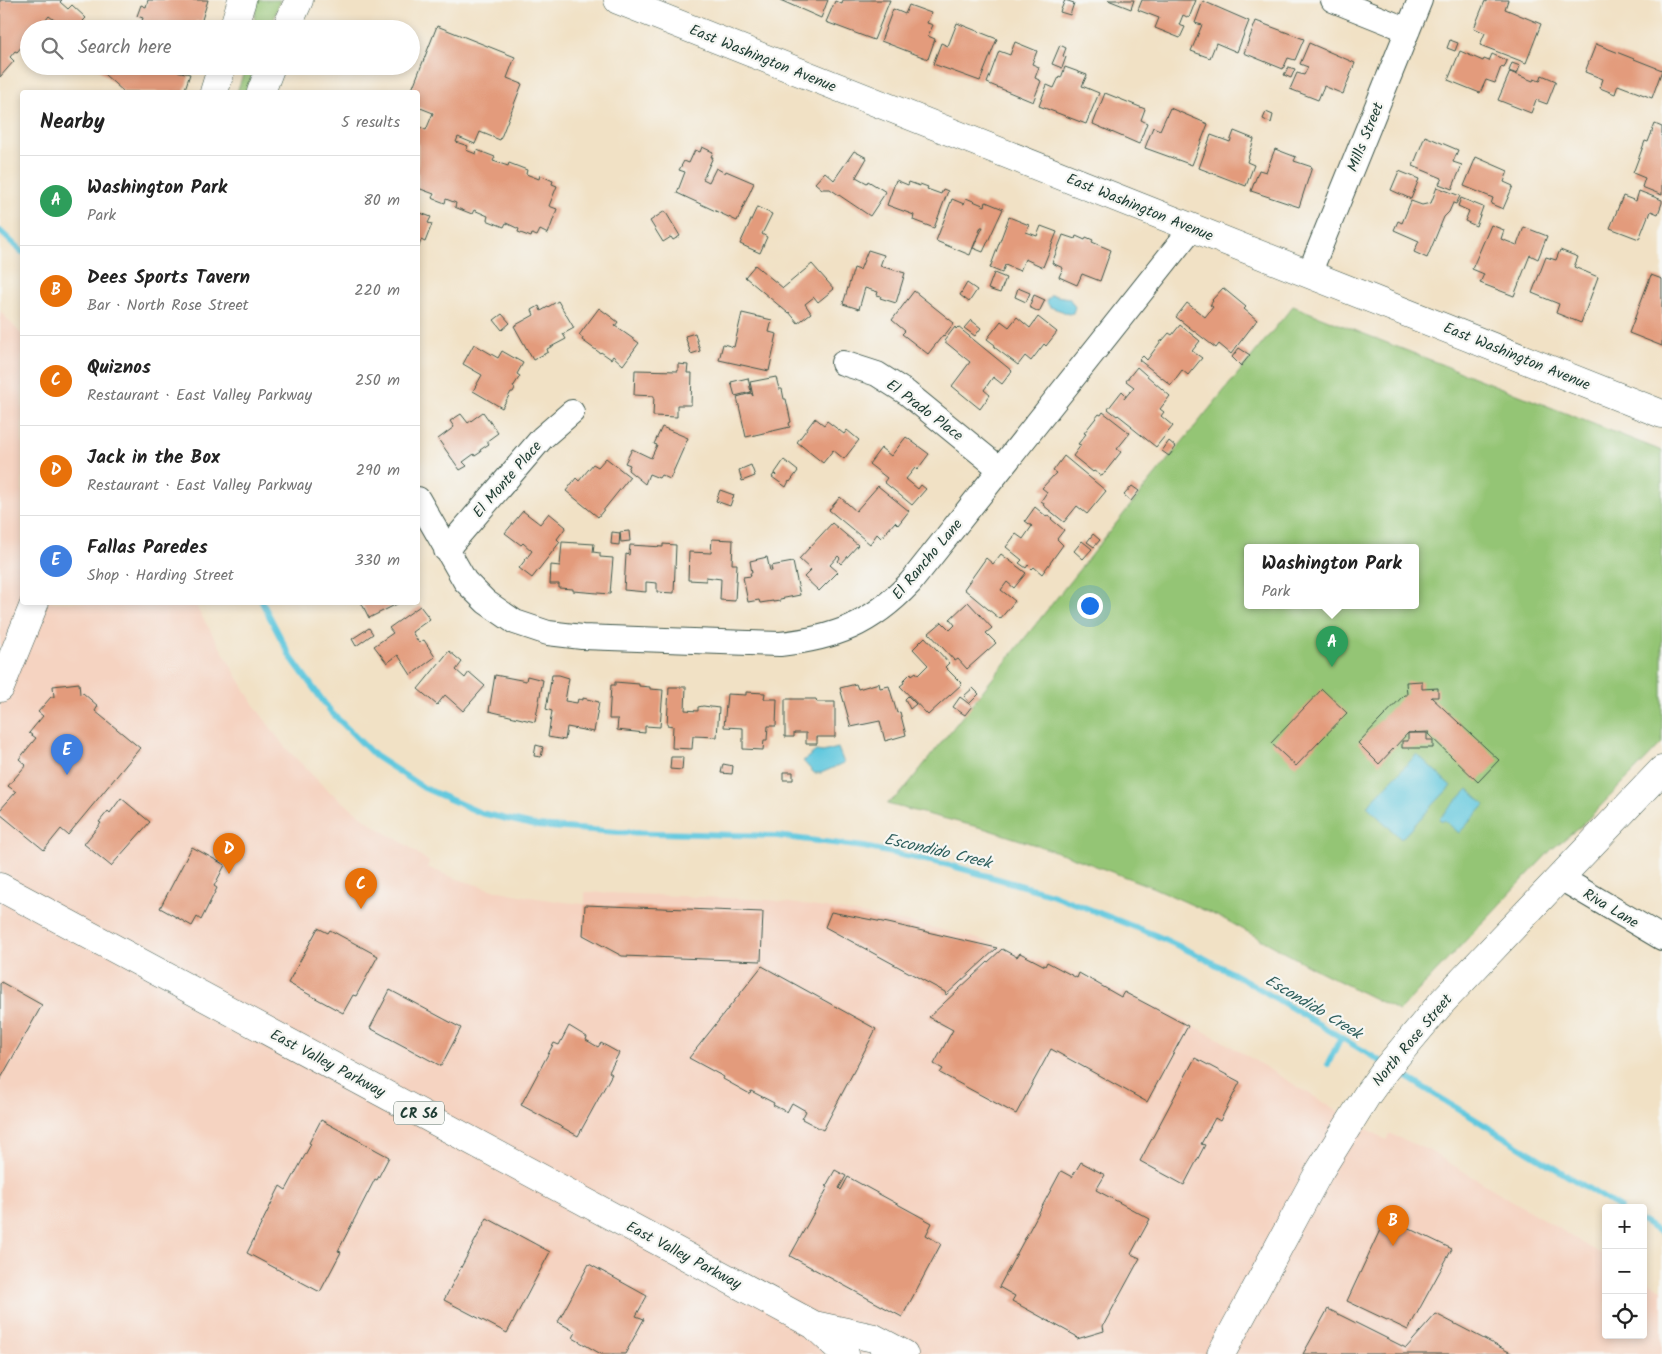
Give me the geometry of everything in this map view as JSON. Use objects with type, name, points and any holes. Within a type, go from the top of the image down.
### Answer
[{"type":"main road","points":[[236,20],[242,0]]},
{"type":"main road","points":[[290,20],[299,0]]},
{"type":"main road","name":"East Washington Avenue","points":[[618,0],[1662,414]]},
{"type":"main road","points":[[215,90],[219,75]]},
{"type":"main road","points":[[262,90],[268,75]]},
{"type":"main road","points":[[0,688],[34,605]]},
{"type":"main road","name":"North Rose Street","points":[[1222,1354],[1319,1172],[1367,1095],[1414,1034],[1442,1002],[1662,770]]},
{"type":"main road","name":"East Valley Parkway","points":[[0,887],[814,1325],[845,1354]]},
{"type":"main road","name":"East Valley Parkway","points":[[814,1325],[874,1338],[904,1354]]},
{"type":"street","points":[[1333,0],[1408,30]]},
{"type":"street","name":"Mills Street","points":[[1309,274],[1420,0]]},
{"type":"street","name":"El Rancho Lane","points":[[420,503],[465,581],[486,602],[516,622],[548,633],[582,637],[780,644],[811,641],[860,624],[878,613],[910,583],[1192,228]]},
{"type":"street","name":"El Prado Place","points":[[843,364],[877,374],[907,393],[1000,469]]},
{"type":"street","name":"El Monte Place","points":[[446,550],[542,438],[572,412]]},
{"type":"street","name":"Riva Lane","points":[[1560,877],[1662,938]]},
{"type":"shaded area","points":[[0,311],[20,333],[20,605],[195,605],[254,705],[284,746],[325,788],[376,827],[405,844],[429,862],[427,867],[454,878],[494,890],[564,902],[585,904],[585,892],[770,900],[831,909],[918,924],[982,940],[1073,971],[1159,1008],[1219,1039],[1386,1140],[1389,1135],[1393,1135],[1428,1150],[1602,1255],[1602,1339],[1647,1339],[1647,1281],[1662,1289],[1662,1354],[0,1354]]},
{"type":"green space","points":[[257,0],[280,0],[274,20],[254,20]]},
{"type":"green space","points":[[243,75],[255,75],[251,90],[238,90]]},
{"type":"green space","points":[[1293,306],[1662,451],[1662,743],[1581,826],[1552,849],[1399,1011],[1315,969],[1226,920],[1152,887],[1064,854],[986,829],[887,804],[902,792],[1130,506]]},
{"type":"water","points":[[1051,295],[1069,298],[1075,307],[1073,313],[1068,314],[1050,307],[1046,301]]},
{"type":"water","points":[[838,748],[844,763],[821,773],[814,773],[803,761],[816,751],[823,752]]},
{"type":"water","points":[[1417,754],[1451,786],[1401,839],[1367,806]]},
{"type":"water","points":[[1468,789],[1485,805],[1459,833],[1444,820],[1442,822],[1439,819]]},
{"type":"building","points":[[0,0],[62,0],[60,2],[68,9],[72,5],[86,18],[84,20],[54,20],[49,16],[46,20],[20,20],[20,49],[10,57],[14,61],[0,77]]},
{"type":"building","points":[[148,0],[208,0],[202,20],[142,20],[143,18],[137,16],[141,5],[146,7]]},
{"type":"building","points":[[780,0],[828,0],[821,18]]},
{"type":"building","points":[[843,0],[890,0],[874,40],[826,22],[835,1],[842,4]]},
{"type":"building","points":[[1065,0],[1074,3],[1070,15],[1060,12]]},
{"type":"building","points":[[1108,0],[1134,0],[1131,9]]},
{"type":"building","points":[[1142,0],[1196,0],[1189,18],[1183,15],[1179,25],[1185,27],[1180,38],[1155,28],[1159,18],[1138,10]]},
{"type":"building","points":[[1487,0],[1508,0],[1505,9],[1541,24],[1526,63],[1480,45],[1485,33],[1474,28]]},
{"type":"building","points":[[1203,1],[1249,21],[1237,52],[1216,43],[1210,58],[1191,51],[1202,25],[1195,23]]},
{"type":"building","points":[[909,5],[931,13],[927,23],[933,25],[928,36],[935,39],[928,59],[881,41],[893,9],[905,14]]},
{"type":"building","points":[[1256,21],[1304,39],[1295,60],[1288,58],[1283,69],[1244,53]]},
{"type":"building","points":[[957,23],[997,39],[980,81],[933,64],[941,43],[948,46]]},
{"type":"building","points":[[437,26],[515,57],[507,78],[522,84],[500,140],[480,132],[475,144],[458,137],[456,142],[468,146],[466,150],[476,154],[477,150],[495,157],[493,161],[508,166],[509,163],[527,170],[526,174],[539,179],[540,175],[553,181],[552,184],[557,186],[549,206],[557,209],[548,234],[540,230],[537,236],[532,234],[531,237],[518,232],[519,229],[506,223],[504,227],[489,221],[487,220],[488,216],[474,210],[472,214],[455,207],[456,203],[446,199],[445,203],[432,198],[434,194],[420,189],[420,127],[426,130],[433,113],[420,108],[420,90],[412,90],[418,75],[420,75],[420,69]]},
{"type":"building","points":[[1450,40],[1458,43],[1455,51],[1447,48]]},
{"type":"building","points":[[1015,42],[1037,51],[1032,64],[1039,67],[1035,78],[1041,81],[1033,102],[987,83],[999,51],[1010,55]]},
{"type":"building","points":[[1309,43],[1355,63],[1343,94],[1324,86],[1318,100],[1290,89],[1297,73],[1304,75],[1308,67],[1300,64]]},
{"type":"building","points":[[1596,44],[1662,70],[1652,98],[1618,85],[1615,94],[1600,88],[1603,79],[1585,72]]},
{"type":"building","points":[[1060,45],[1066,48],[1063,56],[1066,57],[1062,68],[1052,64]]},
{"type":"building","points":[[1460,51],[1483,61],[1484,59],[1489,61],[1492,54],[1507,61],[1504,68],[1501,67],[1495,83],[1486,80],[1480,93],[1448,80]]},
{"type":"building","points":[[1512,63],[1520,66],[1517,74],[1509,71]]},
{"type":"building","points":[[1065,67],[1087,75],[1082,86],[1099,93],[1086,124],[1039,106],[1047,85],[1054,88],[1059,77],[1061,78]]},
{"type":"building","points":[[1288,67],[1295,69],[1291,78],[1284,75]]},
{"type":"building","points":[[1510,72],[1533,81],[1534,79],[1540,81],[1542,75],[1556,81],[1547,104],[1536,100],[1531,113],[1498,100]]},
{"type":"building","points":[[105,75],[190,75],[185,90],[122,90]]},
{"type":"building","points":[[1105,93],[1145,109],[1141,120],[1147,123],[1139,144],[1093,124]]},
{"type":"building","points":[[1170,108],[1208,124],[1192,165],[1145,148],[1153,127],[1160,130]]},
{"type":"building","points":[[1266,112],[1273,115],[1271,123],[1263,119]]},
{"type":"building","points":[[1655,124],[1662,127],[1662,195],[1642,187],[1645,178],[1633,173],[1645,141],[1648,142]]},
{"type":"building","points":[[1234,131],[1254,139],[1247,162],[1254,165],[1246,186],[1199,168],[1211,135],[1230,142]]},
{"type":"building","points":[[1425,136],[1458,150],[1453,162],[1462,165],[1452,189],[1439,184],[1442,178],[1413,166]]},
{"type":"building","points":[[702,147],[713,152],[711,157],[713,157],[703,179],[709,182],[716,168],[754,183],[737,221],[677,193],[685,172],[679,170],[684,161],[689,163],[695,150],[700,152]]},
{"type":"building","points":[[1275,149],[1296,157],[1294,161],[1312,167],[1299,207],[1251,191],[1259,170],[1266,172]]},
{"type":"building","points":[[854,151],[867,158],[856,177],[867,183],[868,181],[886,192],[870,216],[830,189],[822,189],[815,183],[825,172],[834,180]]},
{"type":"building","points":[[1476,157],[1508,171],[1504,182],[1513,186],[1503,209],[1491,204],[1493,198],[1464,186]]},
{"type":"building","points":[[1399,171],[1419,179],[1411,199],[1391,190]]},
{"type":"building","points":[[896,180],[908,185],[909,182],[920,186],[920,184],[928,187],[927,189],[941,194],[943,189],[948,191],[934,228],[913,220],[914,215],[887,205]]},
{"type":"building","points":[[1437,187],[1460,196],[1456,204],[1453,203],[1449,212],[1444,217],[1427,258],[1414,252],[1419,241],[1394,230],[1398,221],[1402,223],[1411,201],[1422,205],[1431,203]]},
{"type":"building","points":[[1639,191],[1662,200],[1662,203],[1658,214],[1651,211],[1639,239],[1610,228],[1623,196],[1636,201]]},
{"type":"building","points":[[966,198],[985,206],[986,202],[1003,209],[983,252],[973,248],[983,227],[981,227],[970,255],[936,241],[952,199],[964,204]]},
{"type":"building","points":[[1461,198],[1483,207],[1476,226],[1465,221],[1469,211],[1458,206]]},
{"type":"building","points":[[757,207],[772,214],[762,234],[767,237],[760,253],[740,244]]},
{"type":"building","points":[[665,211],[680,236],[673,240],[671,237],[663,242],[650,221]]},
{"type":"building","points":[[420,213],[431,217],[428,223],[432,224],[425,242],[421,240],[420,243]]},
{"type":"building","points":[[1009,217],[1029,225],[1026,232],[1037,236],[1041,226],[1057,232],[1043,267],[1025,259],[1020,271],[1005,265],[1002,273],[990,268]]},
{"type":"building","points":[[1491,225],[1504,230],[1501,239],[1517,245],[1524,227],[1547,236],[1538,259],[1530,255],[1514,296],[1480,283],[1484,274],[1472,269]]},
{"type":"building","points":[[1063,235],[1075,239],[1076,236],[1085,240],[1086,237],[1093,240],[1092,242],[1111,250],[1100,281],[1082,274],[1077,285],[1059,277],[1063,268],[1052,263]]},
{"type":"building","points":[[868,250],[884,255],[880,266],[905,273],[896,303],[880,298],[881,296],[877,295],[878,292],[865,288],[859,309],[843,304],[854,268],[860,270]]},
{"type":"building","points":[[1560,250],[1578,257],[1574,267],[1598,277],[1581,323],[1556,313],[1559,304],[1532,293],[1546,257],[1556,260]]},
{"type":"building","points":[[812,264],[834,289],[818,302],[814,297],[805,304],[811,313],[798,323],[789,312],[745,277],[755,265],[783,288]]},
{"type":"building","points":[[994,273],[1006,278],[1000,293],[988,289]]},
{"type":"building","points":[[1651,275],[1662,279],[1662,346],[1629,333]]},
{"type":"building","points":[[967,283],[977,290],[969,302],[960,295]]},
{"type":"building","points":[[1018,288],[1030,293],[1026,302],[1015,297]]},
{"type":"building","points":[[1223,288],[1246,307],[1244,309],[1257,320],[1231,354],[1219,344],[1216,348],[1176,317],[1187,303],[1205,317],[1213,307],[1210,305],[1212,300]]},
{"type":"building","points":[[914,291],[954,323],[928,354],[902,334],[905,331],[892,320]]},
{"type":"building","points":[[1034,295],[1045,300],[1039,312],[1029,307]]},
{"type":"building","points":[[558,301],[574,328],[563,334],[566,339],[547,349],[548,352],[533,360],[514,326],[534,315],[532,310],[539,306],[541,311]]},
{"type":"building","points":[[599,308],[618,322],[615,326],[639,343],[623,365],[613,356],[611,359],[600,353],[582,340],[583,338],[579,335]]},
{"type":"building","points":[[742,313],[772,320],[769,332],[777,334],[769,371],[719,360],[723,344],[734,347]]},
{"type":"building","points":[[502,314],[510,323],[502,330],[494,320]]},
{"type":"building","points":[[1017,317],[1030,328],[1038,317],[1057,332],[1046,346],[1044,344],[1031,361],[1025,356],[1018,365],[994,347],[995,345],[987,339],[1001,321],[1009,327]]},
{"type":"building","points":[[971,320],[981,328],[975,336],[964,328]]},
{"type":"building","points":[[1180,325],[1200,341],[1192,351],[1202,358],[1188,375],[1182,370],[1171,385],[1139,360],[1143,356],[1147,360],[1161,341],[1169,333],[1172,335]]},
{"type":"building","points":[[955,327],[956,329],[958,327],[1012,371],[1002,384],[993,377],[984,390],[990,395],[980,409],[952,386],[970,362],[944,341]]},
{"type":"building","points":[[695,333],[700,351],[691,354],[685,336]]},
{"type":"building","points":[[474,344],[498,358],[502,351],[523,363],[517,374],[520,376],[513,387],[515,388],[502,408],[473,391],[482,375],[463,364]]},
{"type":"building","points":[[1239,348],[1250,355],[1241,366],[1232,357]]},
{"type":"building","points":[[678,364],[688,365],[687,373],[692,373],[691,405],[677,405],[677,417],[653,416],[654,396],[634,395],[635,370],[678,371]]},
{"type":"building","points":[[1137,367],[1170,396],[1160,409],[1164,412],[1161,416],[1173,426],[1156,447],[1132,426],[1108,409],[1122,391],[1126,395],[1124,399],[1134,387],[1126,381]]},
{"type":"building","points":[[776,377],[779,389],[782,389],[784,399],[786,399],[791,422],[789,423],[790,427],[746,437],[737,397],[751,393],[753,396],[750,382]]},
{"type":"building","points":[[748,378],[751,392],[735,396],[731,382]]},
{"type":"building","points":[[483,412],[498,433],[487,441],[489,444],[480,450],[481,452],[475,456],[474,454],[463,462],[467,466],[460,470],[438,439],[454,427],[450,421],[461,414],[468,423]]},
{"type":"building","points":[[1103,412],[1130,433],[1117,449],[1121,452],[1102,476],[1093,472],[1073,456],[1081,445],[1078,444],[1086,434],[1084,433],[1099,414],[1101,415]]},
{"type":"building","points":[[815,418],[824,425],[827,421],[844,434],[847,430],[859,440],[844,459],[833,450],[823,463],[797,442]]},
{"type":"building","points":[[662,427],[688,438],[670,479],[661,475],[659,478],[649,474],[645,484],[628,470],[630,465],[625,463],[632,449],[651,458],[657,445],[654,444]]},
{"type":"building","points":[[906,437],[929,454],[917,470],[915,468],[906,479],[918,489],[921,485],[926,489],[912,505],[884,482],[887,478],[869,464],[881,448],[891,456]]},
{"type":"building","points":[[1169,441],[1176,447],[1169,456],[1162,451]]},
{"type":"building","points":[[1064,456],[1106,491],[1087,514],[1077,506],[1064,522],[1043,505],[1044,503],[1041,501],[1047,492],[1042,488],[1056,473],[1053,471]]},
{"type":"building","points":[[606,458],[630,477],[598,517],[566,491],[576,478],[579,481],[593,464],[598,467]]},
{"type":"building","points":[[784,460],[798,471],[786,487],[772,477],[774,474],[776,476],[775,473]]},
{"type":"building","points":[[751,465],[755,476],[742,481],[739,470]]},
{"type":"building","points":[[878,486],[909,511],[898,525],[895,522],[881,538],[877,534],[870,544],[829,510],[840,497],[856,511]]},
{"type":"building","points":[[1132,486],[1139,491],[1131,501],[1124,495]]},
{"type":"building","points":[[720,490],[734,495],[730,506],[716,501]]},
{"type":"building","points":[[1035,507],[1047,517],[1048,515],[1052,518],[1064,530],[1057,539],[1063,545],[1042,574],[1034,567],[1032,569],[1028,565],[1026,568],[1019,563],[1022,560],[1006,547],[1016,534],[1023,539],[1032,526],[1025,521]]},
{"type":"building","points":[[523,511],[540,524],[549,513],[566,527],[557,539],[560,542],[532,578],[519,568],[532,551],[523,543],[521,545],[505,533]]},
{"type":"building","points":[[832,523],[858,545],[841,564],[838,561],[840,558],[838,556],[830,565],[838,572],[819,591],[804,577],[811,570],[799,559]]},
{"type":"building","points":[[629,531],[630,541],[621,542],[620,532]]},
{"type":"building","points":[[612,532],[620,533],[619,545],[611,544]]},
{"type":"building","points":[[1093,534],[1100,540],[1094,547],[1087,542]]},
{"type":"building","points":[[712,539],[733,540],[732,564],[737,564],[735,601],[720,600],[721,579],[706,577],[706,581],[688,580],[689,552],[711,553]]},
{"type":"building","points":[[1082,541],[1092,549],[1083,559],[1074,551]]},
{"type":"building","points":[[562,542],[594,544],[593,552],[600,553],[600,557],[613,558],[610,594],[573,591],[573,589],[559,588],[559,584],[550,584],[551,565],[560,566]]},
{"type":"building","points":[[663,544],[676,545],[674,593],[657,592],[657,583],[646,582],[646,592],[624,590],[626,554],[629,555],[630,545],[663,547]]},
{"type":"building","points":[[1001,554],[1026,573],[1014,588],[1007,582],[1001,590],[1015,601],[1000,619],[964,589],[986,558],[993,564]]},
{"type":"building","points":[[767,557],[770,571],[772,571],[771,566],[793,562],[800,595],[773,602],[760,603],[759,600],[748,602],[743,577],[751,576],[750,561]]},
{"type":"building","points":[[968,602],[992,628],[986,633],[996,643],[967,669],[958,659],[955,661],[929,633],[942,622],[950,630],[955,625],[950,619]]},
{"type":"building","points":[[362,605],[395,605],[369,618]]},
{"type":"building","points":[[420,606],[430,619],[412,632],[419,643],[424,640],[435,657],[411,675],[398,655],[387,663],[374,646],[393,633],[389,628]]},
{"type":"building","points":[[369,628],[373,634],[356,646],[352,639]]},
{"type":"building","points":[[925,637],[949,663],[945,667],[962,684],[928,715],[900,686],[911,673],[912,675],[916,672],[918,675],[928,665],[913,649]]},
{"type":"building","points":[[449,651],[462,662],[456,670],[465,678],[469,672],[485,686],[463,711],[445,695],[437,705],[418,689]]},
{"type":"building","points":[[495,675],[526,681],[527,676],[543,680],[535,722],[489,711]]},
{"type":"building","points":[[552,675],[569,678],[565,701],[577,703],[578,699],[583,700],[583,698],[599,702],[594,732],[567,727],[565,740],[548,737],[552,711],[546,709]]},
{"type":"building","points":[[1422,681],[1422,689],[1438,688],[1438,697],[1431,697],[1499,760],[1478,782],[1428,734],[1429,732],[1408,733],[1379,764],[1358,743],[1404,695],[1407,695],[1406,682]]},
{"type":"building","points":[[615,682],[639,684],[639,686],[650,687],[650,689],[663,690],[660,727],[645,726],[645,733],[617,730],[618,719],[609,719],[611,685],[615,685]]},
{"type":"building","points":[[79,683],[80,694],[83,693],[98,706],[95,711],[140,748],[68,835],[61,829],[44,850],[0,814],[0,810],[16,792],[8,786],[26,765],[19,759],[36,738],[29,733],[43,716],[38,712],[51,697],[54,697],[53,686]]},
{"type":"building","points":[[879,683],[880,688],[889,686],[897,713],[900,712],[906,735],[885,741],[880,721],[851,727],[840,688],[856,684],[858,689]]},
{"type":"building","points":[[669,687],[686,687],[685,710],[698,711],[698,707],[703,706],[719,708],[717,737],[693,736],[692,749],[672,748],[673,726],[667,725]]},
{"type":"building","points":[[973,688],[979,694],[970,703],[964,696]]},
{"type":"building","points":[[1322,689],[1347,713],[1296,766],[1271,743]]},
{"type":"building","points":[[746,692],[765,693],[764,699],[777,699],[776,726],[768,726],[767,740],[764,740],[763,750],[743,749],[743,728],[724,727],[727,694],[746,695]]},
{"type":"building","points":[[908,696],[916,704],[910,709],[905,699]]},
{"type":"building","points":[[960,697],[972,706],[965,715],[953,707]]},
{"type":"building","points":[[785,699],[816,699],[817,702],[835,702],[835,737],[817,737],[817,744],[806,744],[806,733],[794,733],[794,737],[785,737]]},
{"type":"building","points":[[1408,733],[1427,733],[1427,740],[1433,740],[1433,748],[1402,748],[1402,741],[1408,741]]},
{"type":"building","points":[[536,745],[543,747],[541,757],[534,756]]},
{"type":"building","points":[[671,757],[683,757],[682,770],[670,769]]},
{"type":"building","points":[[723,764],[733,766],[732,774],[721,773]]},
{"type":"building","points":[[783,772],[793,772],[793,780],[783,780]]},
{"type":"building","points":[[121,798],[150,822],[111,866],[84,844],[101,823],[99,822],[108,811],[110,813]]},
{"type":"building","points":[[192,847],[225,865],[214,886],[217,888],[201,920],[197,917],[192,926],[160,908]]},
{"type":"building","points":[[585,905],[763,912],[761,961],[622,956],[583,935]]},
{"type":"building","points":[[831,912],[997,948],[946,995],[945,992],[825,927]]},
{"type":"building","points":[[318,928],[328,933],[330,930],[378,956],[356,996],[353,995],[343,1013],[288,983]]},
{"type":"building","points":[[1002,949],[1017,957],[1020,953],[1045,966],[1047,962],[1077,978],[1079,973],[1121,997],[1124,992],[1188,1026],[1147,1102],[1051,1049],[1016,1114],[940,1073],[943,1069],[934,1064],[953,1030],[929,1017]]},
{"type":"building","points":[[762,966],[876,1029],[823,1130],[802,1119],[806,1111],[792,1103],[787,1112],[751,1091],[750,1094],[689,1058]]},
{"type":"building","points":[[1,982],[42,1005],[0,1080],[0,984]]},
{"type":"building","points":[[390,990],[461,1028],[441,1066],[370,1028]]},
{"type":"building","points":[[569,1026],[587,1037],[586,1040],[598,1047],[601,1043],[619,1053],[609,1072],[612,1074],[578,1136],[521,1105],[554,1043],[559,1045]]},
{"type":"building","points":[[1195,1058],[1240,1082],[1220,1121],[1215,1118],[1201,1144],[1205,1145],[1184,1185],[1140,1161]]},
{"type":"building","points":[[321,1120],[389,1157],[377,1180],[375,1179],[338,1251],[341,1252],[320,1292],[247,1253],[280,1186],[286,1190],[311,1144],[309,1143]]},
{"type":"building","points":[[1081,1162],[1105,1175],[1096,1190],[1150,1219],[1131,1254],[1140,1258],[1103,1326],[1104,1331],[1077,1339],[1076,1336],[1012,1301],[1015,1296],[999,1287],[1061,1171],[1072,1177]]},
{"type":"building","points":[[835,1170],[846,1176],[839,1188],[841,1190],[848,1177],[932,1223],[926,1235],[941,1244],[902,1317],[790,1256],[828,1187],[826,1186]]},
{"type":"building","points":[[1386,1217],[1452,1249],[1408,1330],[1347,1301]]},
{"type":"building","points":[[487,1218],[550,1252],[507,1333],[444,1300]]},
{"type":"building","points":[[589,1264],[647,1296],[636,1316],[644,1319],[625,1354],[601,1354],[573,1338],[576,1332],[558,1322]]},
{"type":"building","points":[[1328,1309],[1406,1348],[1436,1314],[1513,1354],[1303,1354]]},
{"type":"waterway","name":"Escondido Creek","points":[[0,231],[20,250]]},
{"type":"waterway","name":"Escondido Creek","points":[[264,605],[290,656],[331,712],[375,756],[424,788],[481,813],[537,826],[618,832],[777,836],[864,847],[949,865],[1051,894],[1155,935],[1202,957],[1250,983],[1382,1062]]},
{"type":"waterway","points":[[1328,1064],[1341,1037]]},
{"type":"waterway","name":"Escondido Creek","points":[[1395,1070],[1613,1204]]},
{"type":"waterway","name":"Escondido Creek","points":[[1647,1224],[1662,1233]]},
{"type":"place","name":"Washington Park","points":[[1332,667]]},
{"type":"place","name":"Fallas Paredes","points":[[67,775]]},
{"type":"place","name":"Jack in the Box","points":[[229,874]]},
{"type":"place","name":"Quiznos","points":[[361,909]]},
{"type":"place","name":"Dees Sports Tavern","points":[[1393,1246]]}]
